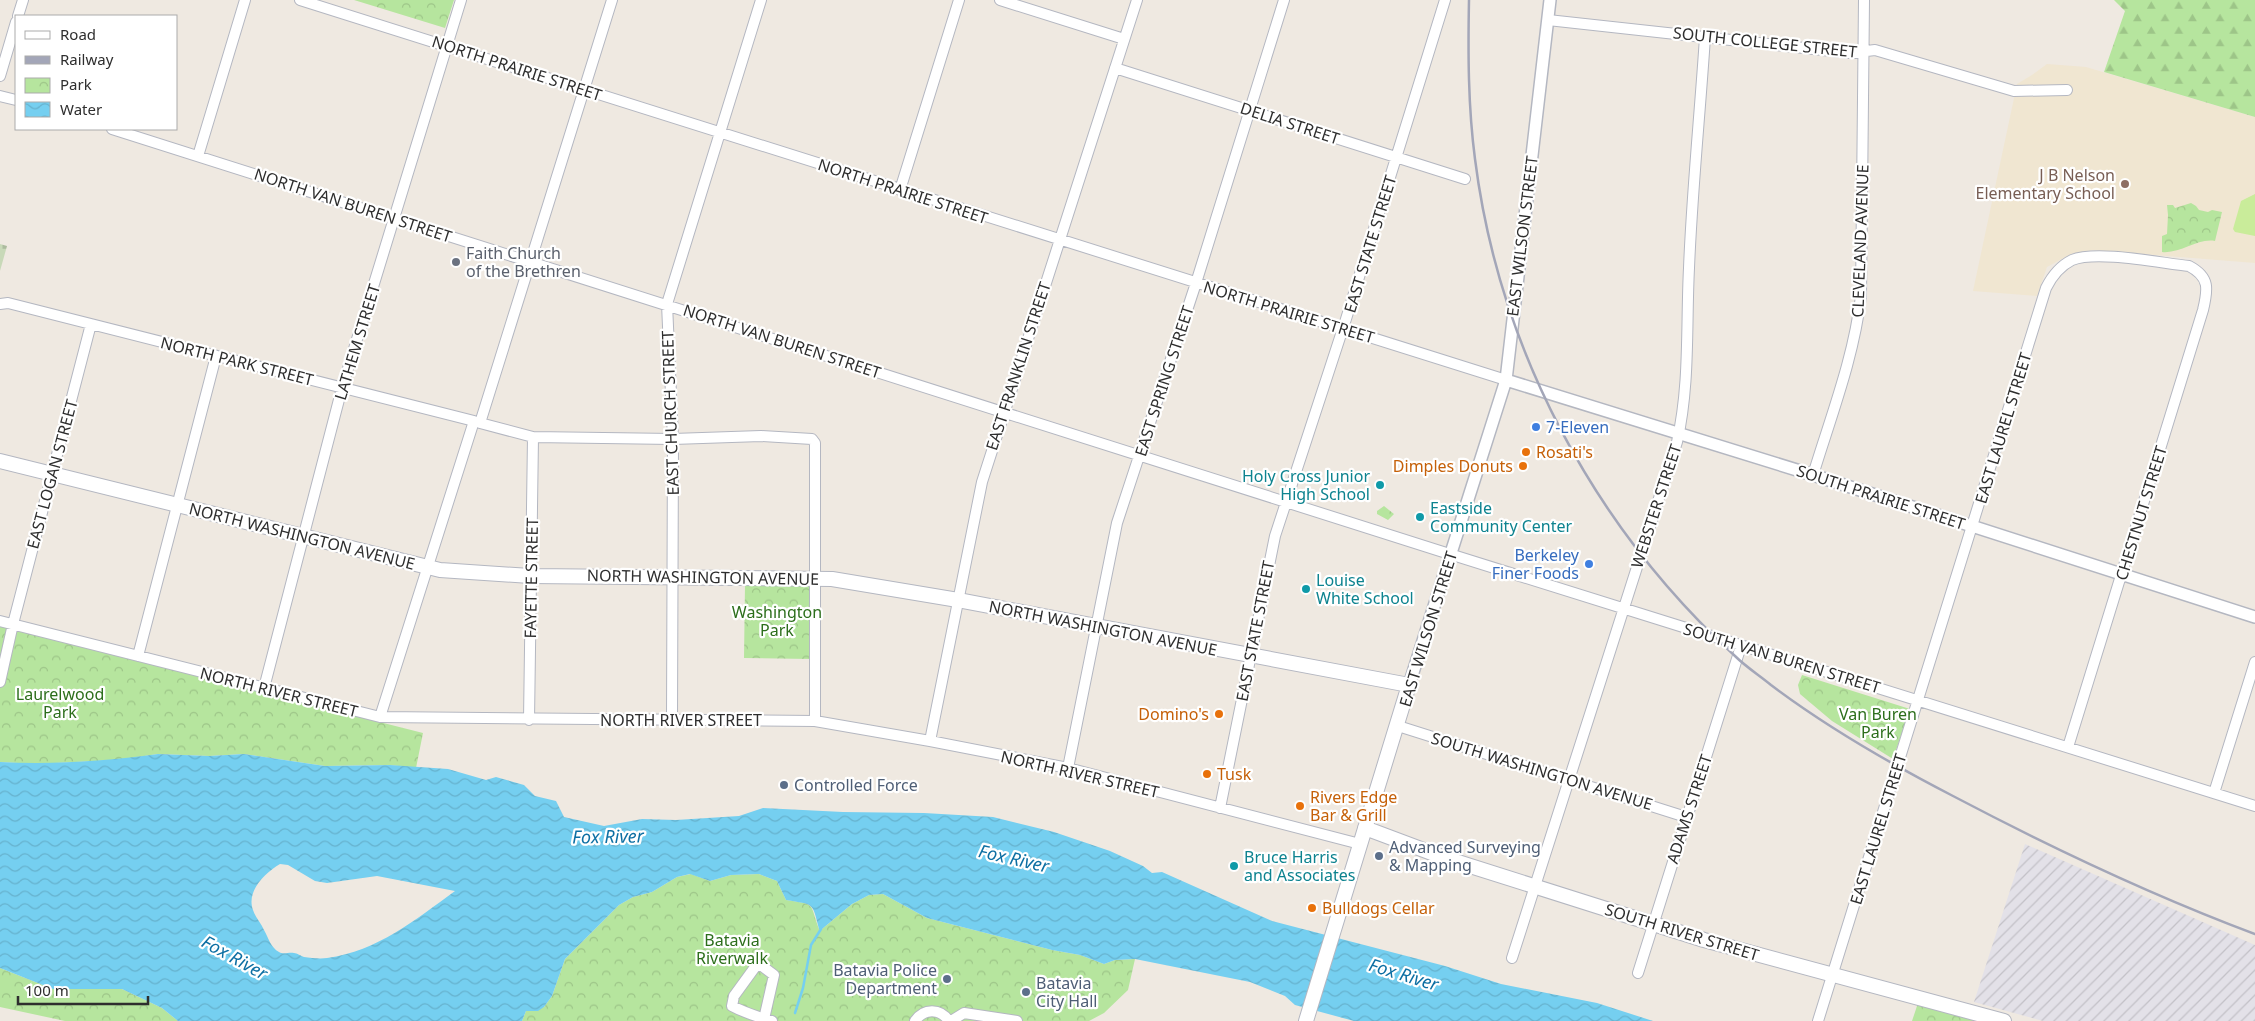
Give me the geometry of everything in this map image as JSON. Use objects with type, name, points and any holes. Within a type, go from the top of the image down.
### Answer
[{"type":"main road","name":"NORTH WASHINGTON AVENUE","points":[[0,461],[427,568],[530,576],[816,578],[958,600],[1409,685]]},
{"type":"main road","name":"EAST WILSON STREET","points":[[1307,1017],[1398,726],[1409,685]]},
{"type":"main road","name":"SOUTH RIVER STREET","points":[[1365,828],[1445,858],[1704,940],[2004,1021]]},
{"type":"street","points":[[18,15],[23,0]]},
{"type":"street","points":[[198,156],[245,0]]},
{"type":"street","name":"NORTH PRAIRIE STREET","points":[[300,0],[1506,380]]},
{"type":"street","name":"LATHEM STREET","points":[[264,688],[342,388],[461,0]]},
{"type":"street","points":[[380,717],[427,568],[530,261],[612,0]]},
{"type":"street","name":"EAST CHURCH STREET","points":[[672,720],[673,439],[667,304],[761,0]]},
{"type":"street","points":[[900,190],[959,0]]},
{"type":"street","points":[[1000,0],[1124,39]]},
{"type":"street","name":"EAST FRANKLIN STREET","points":[[930,741],[982,482],[1058,240],[1137,0]]},
{"type":"street","name":"EAST SPRING STREET","points":[[1068,768],[1117,523],[1196,283],[1284,0]]},
{"type":"street","name":"EAST STATE STREET","points":[[1220,808],[1266,571],[1286,501],[1343,329],[1445,0]]},
{"type":"street","name":"EAST WILSON STREET","points":[[1409,685],[1506,380],[1550,0]]},
{"type":"street","name":"CLEVELAND AVENUE","points":[[1813,475],[1858,322],[1861,296],[1864,0]]},
{"type":"street","name":"SOUTH COLLEGE STREET","points":[[1548,20],[1850,53],[1875,50],[2014,91],[2066,90]]},
{"type":"street","points":[[0,76],[15,25]]},
{"type":"street","name":"WEBSTER STREET","points":[[1512,958],[1679,434],[1688,363],[1689,268],[1705,37]]},
{"type":"street","name":"DELIA STREET","points":[[1115,68],[1465,179]]},
{"type":"street","points":[[0,96],[15,100]]},
{"type":"street","name":"NORTH VAN BUREN STREET","points":[[115,130],[1452,554]]},
{"type":"street","name":"EAST LAUREL STREET","points":[[1818,1021],[2046,288],[2053,276],[2071,261],[2090,256],[2189,266],[2199,271],[2205,279]]},
{"type":"street","name":"CHESTNUT STREET","points":[[2068,746],[2203,310],[2207,292],[2205,279]]},
{"type":"street","name":"NORTH PARK STREET","points":[[0,304],[8,303],[533,437],[673,439],[761,436],[812,439],[815,443],[816,578]]},
{"type":"street","name":"EAST LOGAN STREET","points":[[0,682],[13,624],[91,324]]},
{"type":"street","points":[[138,656],[216,356]]},
{"type":"street","name":"SOUTH PRAIRIE STREET","points":[[1506,380],[1813,475],[2255,617]]},
{"type":"street","name":"FAYETTE STREET","points":[[529,720],[533,437]]},
{"type":"street","name":"SOUTH VAN BUREN STREET","points":[[1452,554],[2255,806]]},
{"type":"street","points":[[815,721],[816,578]]},
{"type":"street","name":"NORTH RIVER STREET","points":[[0,620],[380,717],[529,720],[815,721],[1068,768],[1360,844]]},
{"type":"street","name":"ADAMS STREET","points":[[1638,972],[1741,646]]},
{"type":"street","points":[[2214,794],[2255,662]]},
{"type":"street","name":"SOUTH WASHINGTON AVENUE","points":[[1398,726],[1686,817]]},
{"type":"street","points":[[758,964],[774,975],[768,1020],[732,1006],[734,996],[758,964]]},
{"type":"street","points":[[915,1021],[922,1013],[934,1011],[941,1013],[950,1021],[964,1013],[1017,1021]]},
{"type":"shaded area","name":"J B Nelson Elementary School","points":[[2047,64],[2086,67],[2255,117],[2255,263],[2092,250],[2071,254],[2047,267],[2037,296],[1973,291],[2017,84]]},
{"type":"shaded area","points":[[2025,844],[2255,945],[2255,1021],[2043,1021],[1974,1002]]},
{"type":"green space","points":[[354,0],[454,0],[445,28]]},
{"type":"green space","points":[[2114,0],[2255,0],[2255,117],[2104,72],[2125,11]]},
{"type":"green space","points":[[2255,194],[2255,236],[2235,232],[2233,229],[2241,201]]},
{"type":"green space","points":[[2191,203],[2199,210],[2222,212],[2215,241],[2202,242],[2176,251],[2162,252],[2162,236],[2167,234],[2167,205],[2173,205],[2175,208]]},
{"type":"green space","points":[[0,244],[7,246],[0,271]]},
{"type":"green space","points":[[1384,506],[1394,514],[1388,520],[1377,514],[1377,511]]},
{"type":"green space","name":"Washington Park","points":[[745,585],[811,585],[810,659],[744,658]]},
{"type":"green space","name":"Laurelwood Park","points":[[0,626],[423,733],[416,768],[390,765],[325,766],[244,754],[209,756],[158,754],[117,760],[35,764],[0,762]]},
{"type":"green space","name":"Van Buren Park","points":[[1802,675],[1910,709],[1893,759],[1832,721],[1800,694],[1798,685]]},
{"type":"green space","name":"Batavia Riverwalk","points":[[691,874],[710,881],[731,875],[759,874],[777,881],[786,900],[810,906],[819,929],[822,929],[852,904],[869,895],[883,894],[927,918],[1052,950],[1080,955],[1104,964],[1115,960],[1135,959],[1128,990],[1104,1013],[1089,1021],[522,1021],[526,1011],[544,1007],[552,996],[565,959],[619,905],[633,897],[652,892],[677,877]]},
{"type":"green space","points":[[0,968],[53,989],[122,989],[162,1008],[178,1021],[65,1021],[0,1007]]},
{"type":"green space","points":[[1918,1003],[1983,1021],[1912,1021]]},
{"type":"water","name":"Fox River","points":[[158,754],[209,756],[244,754],[325,766],[390,765],[448,769],[486,780],[496,777],[524,785],[535,796],[556,801],[564,817],[604,826],[642,819],[676,820],[739,816],[763,808],[993,817],[1054,832],[1110,851],[1143,866],[1152,873],[1162,872],[1272,921],[1445,966],[1501,984],[1597,1003],[1653,1021],[1354,1021],[1295,1005],[1285,996],[1250,982],[1135,959],[1115,960],[1104,964],[1080,955],[1052,950],[927,918],[883,894],[869,895],[852,904],[822,929],[819,929],[815,913],[810,906],[786,900],[777,881],[759,874],[731,875],[710,881],[690,874],[677,877],[652,892],[633,897],[619,905],[565,959],[552,996],[544,1007],[538,1011],[526,1011],[522,1021],[178,1021],[162,1008],[122,989],[53,989],[0,968],[0,762],[59,763]],"holes":[[[280,864],[288,865],[315,881],[327,883],[377,876],[455,891],[395,933],[363,949],[327,958],[304,957],[295,953],[281,953],[276,950],[253,910],[252,896],[258,883],[268,872]]]},
{"type":"waterway","points":[[795,1013],[803,988],[811,945],[821,929]]},
{"type":"railway","points":[[1469,0],[1469,80],[1475,159],[1487,230],[1506,299],[1531,366],[1561,430],[1597,492],[1638,551],[1684,605],[1735,656],[1814,716],[1882,758],[1929,784],[2064,852],[2139,887],[2255,934]]},
{"type":"place","name":"J B Nelson Elementary School","points":[[2125,184]]},
{"type":"place","name":"Faith Church of the Brethren","points":[[456,262]]},
{"type":"place","name":"7-Eleven","points":[[1536,427]]},
{"type":"place","name":"Rosati's","points":[[1526,452]]},
{"type":"place","name":"Dimples Donuts","points":[[1523,466]]},
{"type":"place","name":"Holy Cross Junior High School","points":[[1380,485]]},
{"type":"place","name":"Eastside Community Center","points":[[1420,517]]},
{"type":"place","name":"Berkeley Finer Foods","points":[[1589,564]]},
{"type":"place","name":"Louise White School","points":[[1306,589]]},
{"type":"place","name":"Domino's","points":[[1219,714]]},
{"type":"place","name":"Tusk","points":[[1207,774]]},
{"type":"place","name":"Controlled Force","points":[[784,785]]},
{"type":"place","name":"Rivers Edge Bar & Grill","points":[[1300,806]]},
{"type":"place","name":"Advanced Surveying & Mapping","points":[[1379,856]]},
{"type":"place","name":"Bruce Harris and Associates","points":[[1234,866]]},
{"type":"place","name":"Bulldogs Cellar","points":[[1312,908]]},
{"type":"place","name":"Batavia Police Department","points":[[947,979]]},
{"type":"place","name":"Batavia City Hall","points":[[1026,992]]}]
